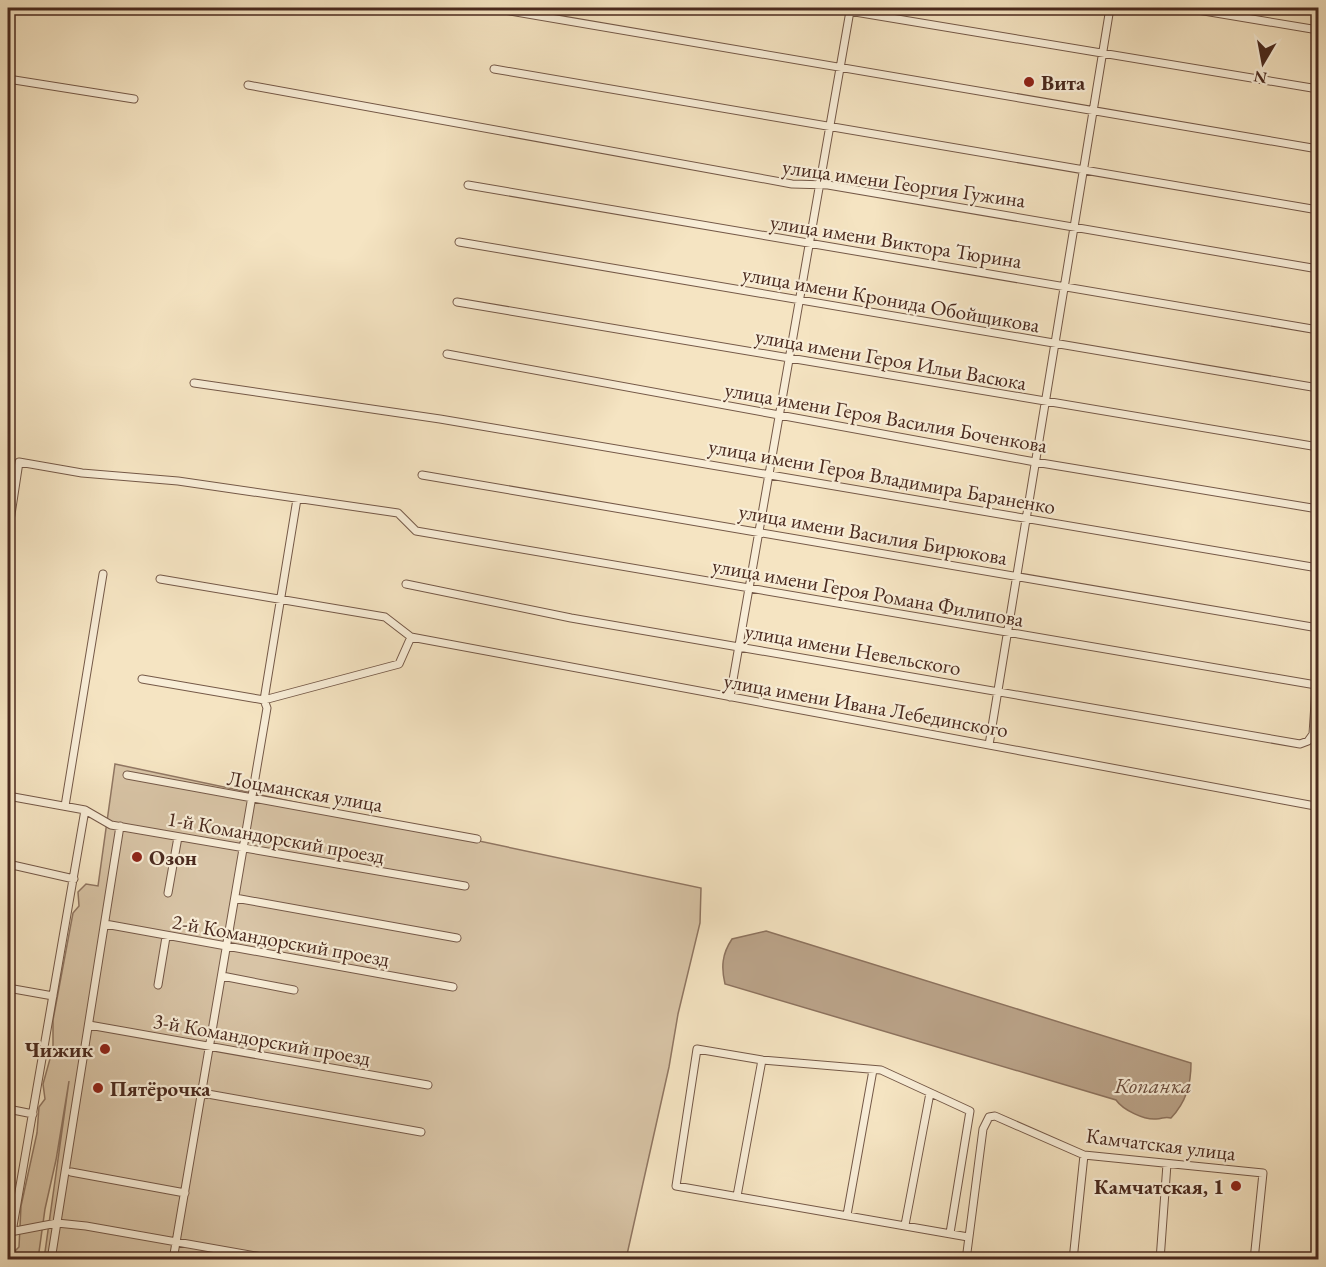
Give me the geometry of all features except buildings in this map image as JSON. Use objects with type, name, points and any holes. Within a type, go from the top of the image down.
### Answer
[{"type":"street","points":[[831,8],[1318,88]]},
{"type":"street","points":[[989,745],[1110,8]]},
{"type":"street","points":[[1186,8],[1318,30]]},
{"type":"street","points":[[504,10],[1318,149]]},
{"type":"street","points":[[730,697],[850,10]]},
{"type":"street","points":[[494,69],[1318,210]]},
{"type":"street","points":[[8,79],[134,99]]},
{"type":"street","name":"улица имени Георгия Гужина","points":[[248,85],[792,184],[820,185],[1074,226],[1318,269]]},
{"type":"street","name":"улица имени Виктора Тюрина","points":[[468,185],[720,230],[810,242],[1318,330]]},
{"type":"street","name":"улица имени Кронида Обойщикова","points":[[459,242],[1318,388]]},
{"type":"street","name":"улица имени Героя Ильи Васюка","points":[[457,302],[1318,447]]},
{"type":"street","name":"улица имени Героя Василия Боченкова","points":[[447,354],[1035,462],[1318,509]]},
{"type":"street","name":"улица имени Героя Владимира Бараненко","points":[[194,383],[440,419],[1318,568]]},
{"type":"street","points":[[8,534],[19,462],[82,473],[178,481],[297,499],[264,700],[267,708],[173,1260]]},
{"type":"street","name":"улица имени Василия Бирюкова","points":[[422,475],[1318,628]]},
{"type":"street","name":"улица имени Героя Романа Филипова","points":[[297,499],[398,513],[416,531],[1316,685]]},
{"type":"street","points":[[65,806],[104,574]]},
{"type":"street","points":[[142,679],[264,700],[399,664],[411,637],[384,617],[160,579]]},
{"type":"street","name":"улица имени Невельского","points":[[406,584],[571,618],[1295,743],[1304,743],[1313,734],[1316,685]]},
{"type":"street","name":"улица имени Ивана Лебединского","points":[[411,637],[1315,806]]},
{"type":"street","points":[[1316,685],[1318,657]]},
{"type":"street","name":"Лоцманская улица","points":[[128,775],[477,839]]},
{"type":"street","name":"1-й Командорский проезд","points":[[8,796],[85,810],[111,825],[465,886]]},
{"type":"street","points":[[85,810],[33,1114],[10,1232],[57,1223],[86,1226],[279,1260]]},
{"type":"street","points":[[51,1260],[120,826]]},
{"type":"street","points":[[168,893],[178,837]]},
{"type":"street","points":[[8,864],[74,879]]},
{"type":"street","name":"2-й Командорский проезд","points":[[235,898],[457,938]]},
{"type":"street","name":"2-й Командорский проезд","points":[[105,924],[166,937],[453,987]]},
{"type":"street","points":[[158,985],[166,937]]},
{"type":"street","points":[[222,976],[294,990]]},
{"type":"street","points":[[8,988],[53,996]]},
{"type":"street","name":"3-й Командорский проезд","points":[[89,1025],[428,1085]]},
{"type":"street","points":[[950,1233],[970,1111],[881,1070],[762,1059],[697,1049],[676,1186],[968,1237],[966,1260]]},
{"type":"street","points":[[737,1196],[762,1059]]},
{"type":"street","points":[[847,1215],[873,1070]]},
{"type":"street","points":[[202,1093],[421,1132]]},
{"type":"street","points":[[905,1225],[930,1093]]},
{"type":"street","points":[[8,1109],[33,1114]]},
{"type":"street","name":"Камчатская улица","points":[[968,1237],[983,1129],[989,1117],[1003,1119],[1084,1155],[1263,1173],[1254,1260]]},
{"type":"street","points":[[1073,1260],[1084,1155]]},
{"type":"street","points":[[1160,1260],[1167,1164]]},
{"type":"street","points":[[70,1172],[185,1193]]},
{"type":"shaded area","points":[[115,764],[701,888],[700,923],[678,1014],[669,1067],[626,1259],[44,1259],[69,1081],[38,1259],[12,1260],[14,1252],[19,1247],[21,1206],[37,1133],[39,1107],[45,1099],[43,1084],[53,1048],[53,1020],[73,913],[79,906],[78,892],[86,884],[98,886]]},
{"type":"water","name":"Копанка","points":[[766,931],[1191,1063],[1187,1093],[1171,1118],[1146,1118],[1129,1111],[1116,1100],[725,984],[723,961],[732,939]]},
{"type":"place","name":"Вита","points":[[1029,82]]},
{"type":"place","name":"Озон","points":[[137,857]]},
{"type":"place","name":"Чижик","points":[[105,1049]]},
{"type":"place","name":"Пятёрочка","points":[[98,1088]]},
{"type":"place","name":"Камчатская, 1","points":[[1236,1186]]}]
